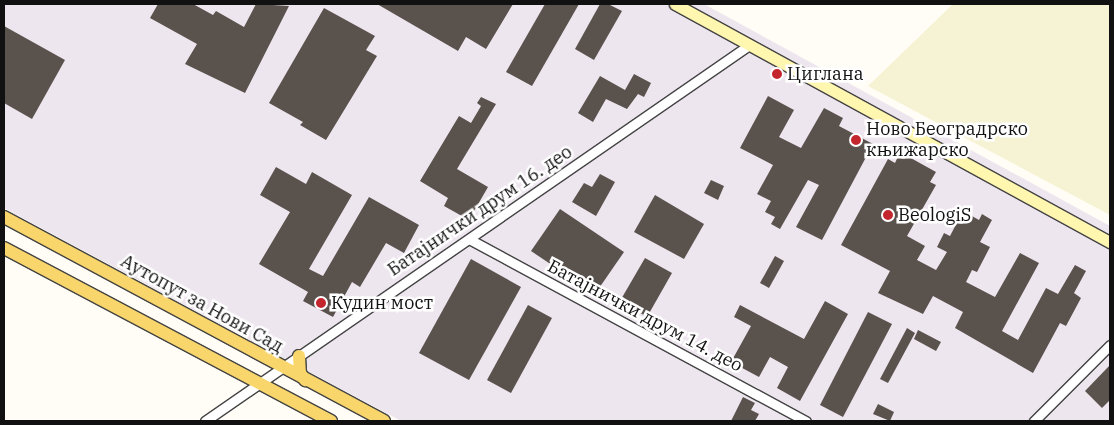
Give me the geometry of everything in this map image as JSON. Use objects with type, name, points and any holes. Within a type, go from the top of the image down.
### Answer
[{"type":"main road","points":[[675,4],[1110,242]]},
{"type":"main road","name":"Аутопут за Нови Сад","points":[[4,216],[384,421]]},
{"type":"main road","points":[[4,248],[331,421]]},
{"type":"main road","points":[[299,356],[300,373],[305,380]]},
{"type":"street","name":"Батајнички друм 16. део","points":[[205,421],[749,45]]},
{"type":"street","name":"Батајнички друм 14. део","points":[[468,239],[806,421]]},
{"type":"street","points":[[1034,421],[1110,344]]},
{"type":"shaded area","points":[[4,4],[704,4],[1110,226],[1110,421],[401,421],[4,208]]},
{"type":"shaded area","points":[[953,4],[1110,4],[1110,215],[868,86]]},
{"type":"building","points":[[158,4],[193,4],[213,15],[216,11],[244,27],[256,4],[289,6],[245,93],[185,64],[197,44],[150,18]]},
{"type":"building","points":[[377,4],[513,4],[486,49],[466,37],[458,51]]},
{"type":"building","points":[[545,4],[579,4],[532,86],[506,72]]},
{"type":"building","points":[[600,4],[608,4],[622,11],[594,60],[575,49]]},
{"type":"building","points":[[324,8],[375,36],[366,50],[377,56],[326,140],[300,125],[303,122],[269,103]]},
{"type":"building","points":[[4,26],[65,60],[32,119],[4,103]]},
{"type":"building","points":[[634,74],[651,83],[644,97],[638,94],[627,109],[606,99],[593,122],[578,113],[600,76],[625,90]]},
{"type":"building","points":[[768,96],[794,110],[779,137],[801,148],[824,108],[843,118],[839,126],[873,144],[822,240],[796,227],[819,185],[808,180],[780,229],[771,224],[775,217],[765,212],[771,201],[757,194],[773,165],[740,148]]},
{"type":"building","points":[[481,97],[496,104],[457,169],[488,187],[469,220],[444,206],[448,198],[420,181],[459,116],[471,123],[481,106],[477,103]]},
{"type":"building","points":[[900,152],[936,172],[930,182],[936,185],[907,236],[925,246],[917,260],[936,270],[947,252],[937,247],[944,233],[950,236],[963,211],[979,220],[982,214],[992,220],[980,242],[990,247],[977,272],[972,270],[966,282],[995,297],[1020,253],[1039,263],[1002,331],[1018,340],[1046,288],[1058,294],[1075,265],[1086,271],[1074,293],[1081,298],[1066,326],[1060,323],[1033,373],[955,328],[963,312],[933,296],[923,314],[878,293],[890,271],[841,245],[888,159],[895,163]]},
{"type":"building","points":[[276,167],[306,184],[312,172],[352,195],[309,269],[323,276],[369,197],[419,225],[404,253],[386,243],[360,287],[352,282],[333,317],[303,301],[308,292],[259,264],[290,212],[260,195]]},
{"type":"building","points":[[600,174],[615,182],[596,216],[572,202],[584,183],[592,187]]},
{"type":"building","points":[[711,180],[724,186],[718,200],[704,193]]},
{"type":"building","points":[[655,195],[704,224],[684,259],[634,232]]},
{"type":"building","points":[[560,209],[624,252],[595,294],[531,251]]},
{"type":"building","points":[[775,256],[784,261],[769,288],[760,283]]},
{"type":"building","points":[[645,258],[672,273],[647,317],[620,301]]},
{"type":"building","points":[[471,259],[521,287],[469,380],[419,353]]},
{"type":"building","points":[[825,301],[848,314],[800,401],[777,388],[788,367],[770,357],[759,377],[731,362],[751,326],[734,317],[740,305],[804,339]]},
{"type":"building","points":[[528,305],[552,318],[511,393],[487,380]]},
{"type":"building","points":[[868,312],[892,324],[843,417],[820,405]]},
{"type":"building","points":[[907,328],[915,333],[888,383],[880,379]]},
{"type":"building","points":[[918,330],[941,342],[936,351],[914,339]]},
{"type":"building","points":[[1110,365],[1110,400],[1102,408],[1085,391]]},
{"type":"building","points":[[743,397],[755,403],[751,410],[759,414],[755,421],[731,421]]},
{"type":"building","points":[[878,404],[894,412],[890,421],[873,414]]},
{"type":"place","name":"Циглана","points":[[777,74]]},
{"type":"place","name":"Ново Београдрско књижарско","points":[[856,140]]},
{"type":"place","name":"BeologiS","points":[[888,215]]},
{"type":"place","name":"Кудин мост","points":[[321,303]]}]
